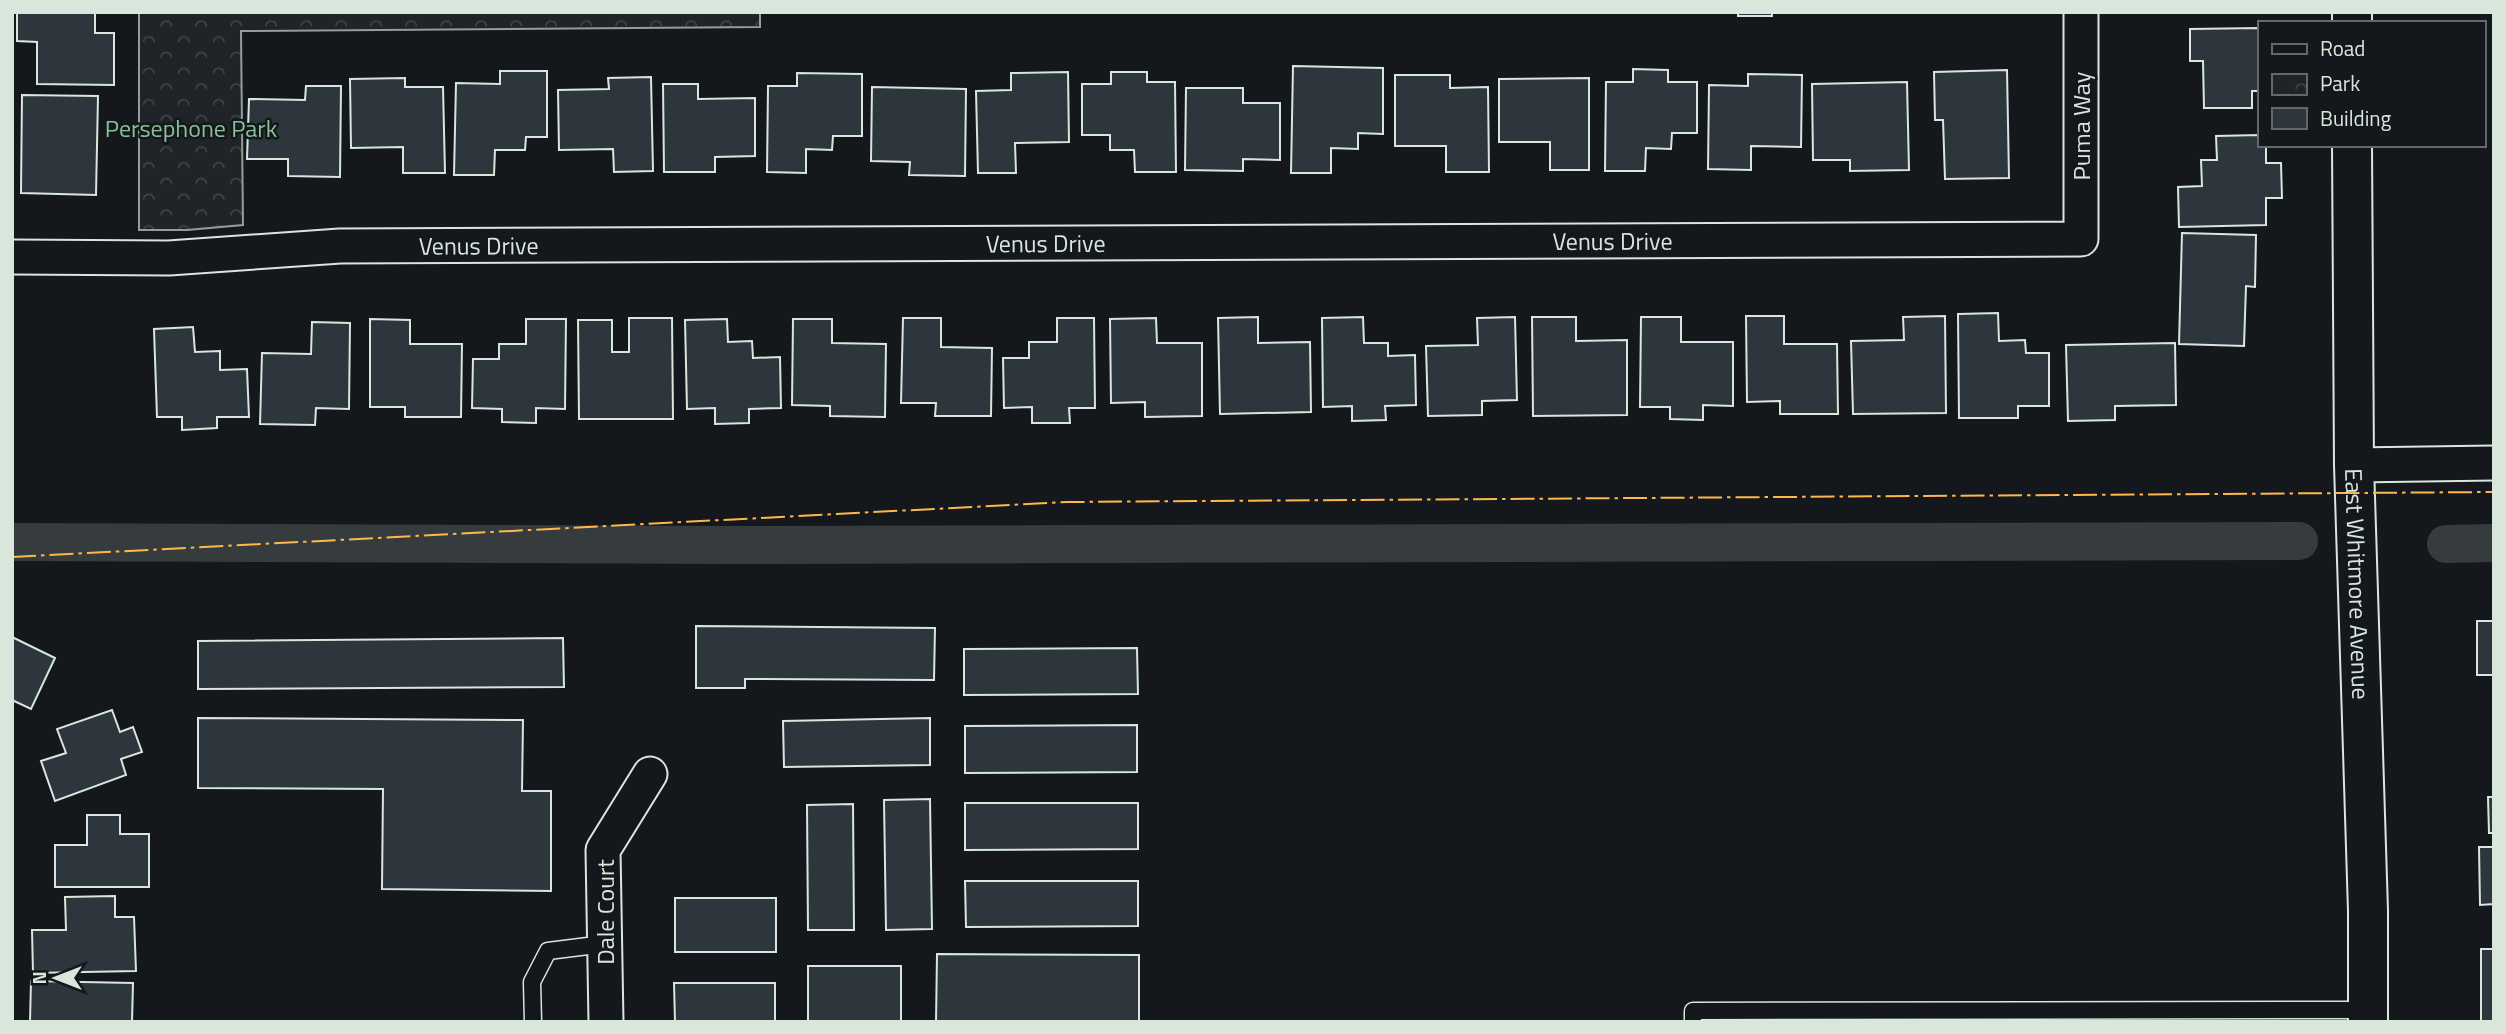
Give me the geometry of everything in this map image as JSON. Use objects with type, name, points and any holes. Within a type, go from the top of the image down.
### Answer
[{"type":"main road","name":"East Whitmore Avenue","points":[[2352,147],[2354,465],[2368,1016]]},
{"type":"street","name":"Puma Way","points":[[2081,12],[2081,239]]},
{"type":"street","name":"Venus Drive","points":[[12,257],[169,258],[354,246],[2081,239]]},
{"type":"street","points":[[2354,465],[2494,463]]},
{"type":"street","name":"Dale Court","points":[[606,1022],[603,850],[650,774]]},
{"type":"lane","points":[[533,1022],[532,982],[548,951],[604,944]]},
{"type":"lane","points":[[1693,1022],[1693,1011],[1816,1016],[2368,1016]]},
{"type":"green space","name":"Persephone Park","points":[[139,12],[760,12],[760,27],[241,31],[243,225],[187,230],[139,230]]},
{"type":"building","points":[[17,12],[95,12],[95,33],[114,33],[114,85],[37,84],[37,42],[17,41]]},
{"type":"building","points":[[1738,12],[1772,12],[1772,16],[1738,16]]},
{"type":"building","points":[[2258,28],[2258,91],[2252,91],[2252,108],[2204,108],[2203,61],[2190,61],[2190,29]]},
{"type":"building","points":[[1293,66],[1383,68],[1383,134],[1358,133],[1358,149],[1331,148],[1331,173],[1291,173]]},
{"type":"building","points":[[1633,69],[1668,70],[1668,82],[1697,82],[1697,133],[1672,133],[1671,149],[1646,148],[1645,171],[1605,171],[1606,82],[1633,82]]},
{"type":"building","points":[[2007,70],[2009,178],[1945,179],[1943,120],[1935,120],[1934,72]]},
{"type":"building","points":[[500,71],[547,71],[547,137],[526,137],[525,150],[495,150],[494,175],[454,175],[456,83],[500,84]]},
{"type":"building","points":[[1068,72],[1069,142],[1015,143],[1016,173],[978,173],[976,91],[1011,90],[1011,73]]},
{"type":"building","points":[[1111,72],[1147,72],[1147,82],[1175,82],[1176,172],[1135,172],[1134,150],[1110,150],[1110,135],[1082,135],[1082,84],[1111,84]]},
{"type":"building","points":[[797,73],[862,74],[862,136],[833,136],[832,150],[806,149],[806,173],[767,172],[768,86],[797,86]]},
{"type":"building","points":[[1748,74],[1802,75],[1801,147],[1751,146],[1751,170],[1708,169],[1709,85],[1748,86]]},
{"type":"building","points":[[1395,75],[1450,75],[1450,88],[1488,87],[1489,172],[1446,172],[1446,146],[1395,146]]},
{"type":"building","points":[[651,77],[653,171],[614,172],[613,149],[559,150],[558,90],[609,89],[608,78]]},
{"type":"building","points":[[405,78],[405,87],[443,87],[445,173],[403,173],[403,147],[351,148],[350,79]]},
{"type":"building","points":[[1589,78],[1589,170],[1550,170],[1550,142],[1499,142],[1499,79]]},
{"type":"building","points":[[1907,82],[1909,170],[1850,171],[1850,160],[1813,160],[1812,84]]},
{"type":"building","points":[[663,84],[698,84],[698,99],[755,98],[755,156],[715,157],[715,172],[664,172]]},
{"type":"building","points":[[306,86],[341,86],[340,177],[288,176],[288,159],[247,159],[249,99],[305,100]]},
{"type":"building","points":[[872,87],[966,89],[965,176],[909,175],[910,162],[871,161]]},
{"type":"building","points":[[1186,88],[1243,88],[1243,103],[1280,103],[1280,160],[1243,159],[1243,171],[1185,170]]},
{"type":"building","points":[[22,95],[98,96],[96,195],[21,193]]},
{"type":"building","points":[[2258,135],[2258,147],[2266,147],[2266,163],[2281,163],[2282,198],[2266,198],[2266,225],[2179,227],[2178,187],[2202,186],[2201,160],[2217,160],[2216,136]]},
{"type":"building","points":[[2182,233],[2256,235],[2255,287],[2246,286],[2244,346],[2179,344]]},
{"type":"building","points":[[1998,313],[1999,341],[2025,340],[2026,353],[2049,353],[2049,406],[2018,406],[2018,418],[1959,418],[1958,314]]},
{"type":"building","points":[[1746,316],[1784,316],[1784,344],[1837,344],[1838,414],[1780,414],[1780,401],[1747,402]]},
{"type":"building","points":[[1945,316],[1946,413],[1853,414],[1851,341],[1904,340],[1903,317]]},
{"type":"building","points":[[1258,317],[1258,343],[1310,342],[1311,412],[1220,414],[1218,318]]},
{"type":"building","points":[[1363,317],[1364,343],[1388,343],[1388,356],[1415,355],[1416,405],[1385,406],[1386,420],[1352,421],[1352,406],[1323,407],[1322,318]]},
{"type":"building","points":[[1515,317],[1517,400],[1482,401],[1482,415],[1428,416],[1426,346],[1478,345],[1477,318]]},
{"type":"building","points":[[1532,317],[1576,317],[1576,341],[1627,340],[1627,415],[1533,416]]},
{"type":"building","points":[[1641,317],[1681,317],[1681,342],[1733,342],[1733,406],[1703,405],[1703,420],[1670,419],[1670,407],[1640,407]]},
{"type":"building","points":[[629,318],[672,318],[673,419],[579,419],[578,320],[612,320],[612,352],[629,352]]},
{"type":"building","points":[[903,318],[941,318],[941,347],[992,348],[991,416],[935,416],[936,403],[901,403]]},
{"type":"building","points":[[1057,318],[1094,318],[1095,408],[1069,408],[1070,423],[1032,423],[1032,407],[1004,408],[1003,358],[1029,358],[1029,342],[1057,342]]},
{"type":"building","points":[[1156,318],[1157,343],[1202,343],[1202,416],[1145,417],[1145,402],[1111,403],[1110,319]]},
{"type":"building","points":[[370,319],[410,320],[410,344],[462,344],[461,417],[405,417],[405,407],[370,407]]},
{"type":"building","points":[[526,319],[566,319],[565,409],[536,408],[536,423],[502,422],[502,409],[472,408],[473,359],[499,359],[499,344],[526,344]]},
{"type":"building","points":[[727,319],[728,342],[752,341],[753,358],[780,357],[781,408],[749,409],[749,423],[715,424],[715,408],[687,409],[685,320]]},
{"type":"building","points":[[793,319],[832,319],[832,343],[886,344],[885,417],[830,416],[830,406],[792,405]]},
{"type":"building","points":[[312,322],[350,323],[349,409],[316,408],[315,425],[260,424],[262,353],[311,354]]},
{"type":"building","points":[[193,327],[195,352],[220,351],[220,370],[247,369],[249,417],[217,417],[217,428],[182,430],[182,417],[157,417],[154,329]]},
{"type":"building","points":[[2175,343],[2176,405],[2115,406],[2115,420],[2068,421],[2066,345]]},
{"type":"building","points":[[2477,621],[2494,621],[2494,675],[2477,675]]},
{"type":"building","points":[[696,626],[935,628],[934,680],[745,679],[745,688],[696,688]]},
{"type":"building","points":[[12,637],[55,658],[31,709],[12,700]]},
{"type":"building","points":[[563,638],[564,687],[198,689],[198,641]]},
{"type":"building","points":[[1137,648],[1138,694],[964,695],[964,649]]},
{"type":"building","points":[[112,710],[120,732],[133,727],[142,752],[121,759],[126,775],[55,801],[41,761],[66,753],[57,729]]},
{"type":"building","points":[[198,718],[523,720],[522,791],[551,791],[551,891],[382,889],[383,789],[198,788]]},
{"type":"building","points":[[930,718],[930,765],[784,767],[783,721]]},
{"type":"building","points":[[1137,725],[1137,772],[965,773],[965,726]]},
{"type":"building","points":[[2488,797],[2494,797],[2494,833],[2489,833]]},
{"type":"building","points":[[930,799],[932,929],[886,930],[884,800]]},
{"type":"building","points":[[965,803],[1138,803],[1138,849],[965,850]]},
{"type":"building","points":[[853,804],[854,930],[808,930],[807,805]]},
{"type":"building","points":[[87,815],[120,815],[120,834],[149,834],[149,887],[55,887],[55,845],[87,845]]},
{"type":"building","points":[[2479,847],[2494,847],[2494,904],[2480,905]]},
{"type":"building","points":[[965,881],[1138,881],[1138,926],[966,927]]},
{"type":"building","points":[[115,896],[115,917],[134,917],[136,971],[33,973],[32,930],[66,930],[65,897]]},
{"type":"building","points":[[675,898],[776,898],[776,952],[675,952]]},
{"type":"building","points":[[2481,949],[2494,949],[2494,1022],[2481,1022]]},
{"type":"building","points":[[937,954],[1139,955],[1139,1022],[936,1022]]},
{"type":"building","points":[[808,966],[901,966],[901,1022],[808,1022]]},
{"type":"building","points":[[31,981],[133,983],[132,1022],[30,1022]]},
{"type":"building","points":[[674,983],[775,983],[775,1022],[675,1022]]},
{"type":"waterway","points":[[12,542],[731,545],[2299,541]]},
{"type":"waterway","points":[[2446,544],[2494,543]]},
{"type":"power","points":[[12,557],[1067,502],[2494,492]]}]
